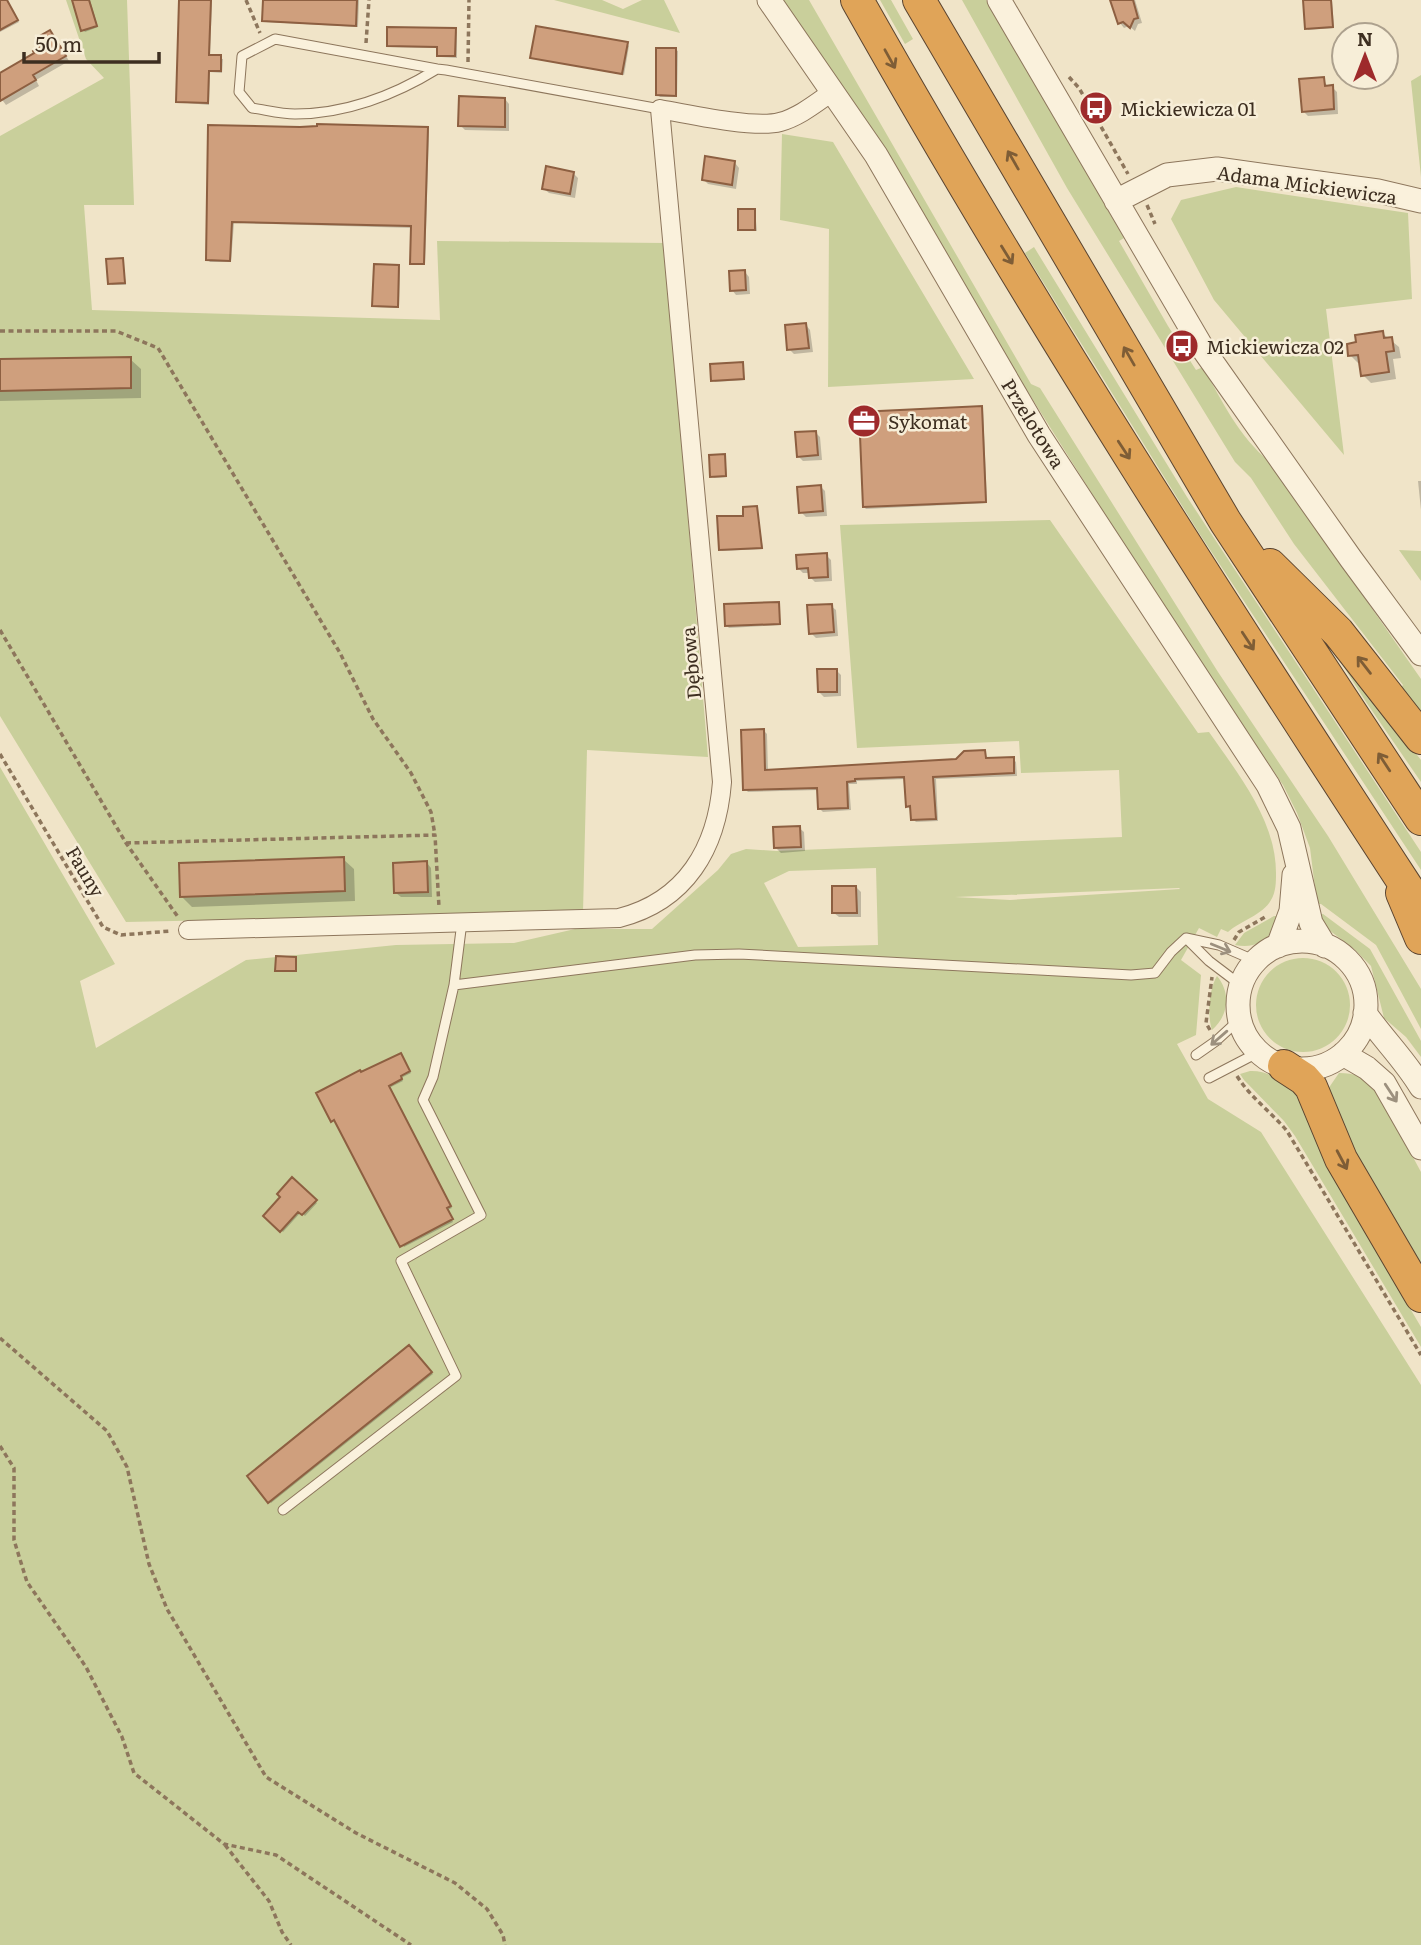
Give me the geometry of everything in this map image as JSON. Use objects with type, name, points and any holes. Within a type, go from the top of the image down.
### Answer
[{"type":"highway","points":[[857,0],[941,149],[1115,435],[1421,909]]},
{"type":"highway","points":[[919,0],[1225,521],[1421,819]]},
{"type":"highway","points":[[1225,521],[1338,632],[1421,737]]},
{"type":"highway","points":[[1389,860],[1421,938]]},
{"type":"highway","points":[[1272,1059],[1304,1079],[1311,1087],[1341,1159],[1421,1296]]},
{"type":"street","name":"Przelotowa","points":[[769,0],[876,155],[1039,435],[1268,785],[1289,828],[1311,923],[1325,946]]},
{"type":"street","points":[[999,0],[1203,349],[1421,654]]},
{"type":"street","points":[[660,109],[738,122],[777,123],[805,111],[832,92]]},
{"type":"street","name":"Dębowa","points":[[188,930],[619,918],[638,913],[658,903],[685,881],[702,859],[720,807],[722,782],[660,109]]},
{"type":"street","name":"Adama Mickiewicza","points":[[1116,201],[1167,175],[1217,169],[1378,191],[1421,201]]},
{"type":"street","name":"Przelotowa","points":[[1278,946],[1291,911],[1295,848]]},
{"type":"street","points":[[1297,942],[1325,946],[1345,958],[1355,969],[1364,990],[1365,1013],[1358,1036],[1343,1054],[1315,1068],[1300,1069],[1272,1059],[1247,1037],[1240,1018],[1242,986],[1256,961],[1278,946],[1297,942]]},
{"type":"street","points":[[1365,1013],[1377,1031],[1400,1054],[1421,1087]]},
{"type":"street","points":[[1343,1054],[1367,1068],[1384,1083],[1421,1148]]},
{"type":"lane","points":[[437,69],[407,88],[346,108],[294,114],[252,108],[239,92],[242,57],[275,39],[660,109]]},
{"type":"lane","points":[[283,1510],[456,1376],[401,1262],[481,1216],[423,1100],[433,1077],[454,985],[461,922]]},
{"type":"lane","points":[[454,985],[706,955],[739,954],[1131,975],[1155,973],[1186,938]]},
{"type":"lane","points":[[1186,938],[1219,945],[1256,961]]},
{"type":"lane","points":[[1186,938],[1242,986]]},
{"type":"lane","points":[[1196,1055],[1216,1041],[1240,1018]]},
{"type":"lane","points":[[1209,1078],[1230,1065],[1272,1059]]},
{"type":"path","points":[[246,0],[258,32],[275,39]]},
{"type":"path","points":[[365,57],[369,0]]},
{"type":"path","points":[[468,74],[470,0]]},
{"type":"path","points":[[1062,68],[1079,88],[1151,212],[1158,235]]},
{"type":"path","points":[[0,331],[116,331],[158,348],[340,653],[373,719],[411,773],[431,812],[435,835],[440,923]]},
{"type":"path","points":[[0,630],[126,843],[188,930]]},
{"type":"path","name":"Fauny","points":[[0,754],[103,927],[121,934],[188,930]]},
{"type":"path","points":[[126,843],[435,835]]},
{"type":"path","points":[[1228,950],[1239,932],[1274,911]]},
{"type":"path","points":[[1216,1041],[1206,1023],[1210,981],[1217,967]]},
{"type":"path","points":[[1230,1065],[1245,1090],[1275,1117],[1287,1132],[1421,1355]]},
{"type":"path","points":[[0,1338],[107,1431],[127,1467],[149,1564],[167,1609],[266,1777],[356,1833],[456,1882],[487,1909],[503,1936],[505,1945]]},
{"type":"path","points":[[0,1446],[14,1468],[14,1540],[27,1582],[86,1667],[122,1737],[134,1773],[224,1844],[269,1901],[282,1932],[291,1945]]},
{"type":"path","points":[[224,1844],[276,1855],[411,1945]]},
{"type":"green space","points":[[66,0],[127,0],[134,205],[84,205],[92,310],[440,320],[437,241],[665,243],[708,757],[587,750],[583,912],[126,922],[0,716],[0,136],[104,78],[86,59]]},
{"type":"green space","points":[[554,0],[602,0],[623,9],[642,0],[664,0],[680,33]]},
{"type":"green space","points":[[779,0],[809,0],[1031,384],[1040,388],[1218,672],[1328,836],[1421,989],[1421,1029],[1376,945],[1321,904],[1317,904],[1310,848],[1283,785],[1174,624],[1026,389],[1023,390],[862,114]]},
{"type":"green space","points":[[880,0],[891,0],[913,39],[905,44]]},
{"type":"green space","points":[[962,0],[986,0],[1124,238],[1119,241],[1196,370],[1203,367],[1240,430],[1270,462],[1421,679],[1421,716],[1400,689],[1403,685],[1294,544],[1251,478],[1235,462],[1067,188]]},
{"type":"green space","points":[[1421,75],[1421,177],[1411,81]]},
{"type":"green space","points":[[782,134],[833,142],[974,379],[828,387],[829,229],[780,220]]},
{"type":"green space","points":[[1236,187],[1408,213],[1412,299],[1326,309],[1344,455],[1214,300],[1171,219],[1181,200]]},
{"type":"green space","points":[[1034,247],[1187,497],[1421,852],[1421,870],[1199,533],[1025,253]]},
{"type":"green space","points":[[1050,520],[1198,733],[1209,732],[1243,781],[1270,835],[1276,876],[1271,900],[1263,910],[1228,932],[1221,929],[1217,937],[1199,928],[1181,960],[1201,975],[1196,1035],[1177,1044],[1208,1099],[1261,1132],[1421,1385],[1421,1945],[0,1945],[0,767],[115,964],[80,981],[96,1048],[246,960],[396,945],[514,943],[575,929],[652,929],[718,870],[731,854],[746,849],[776,851],[1122,837],[1119,770],[1021,773],[1019,741],[857,748],[840,525]],"holes":[[[876,868],[878,945],[798,947],[764,883],[789,871]],[[1179,888],[1010,900],[955,897]]]},
{"type":"green space","points":[[1399,550],[1421,551],[1421,581]]},
{"type":"green space","points":[[1326,639],[1421,760],[1421,782],[1366,702]]},
{"type":"green space","points":[[1323,914],[1370,949],[1421,1041],[1421,1057],[1406,1037],[1384,1018],[1371,966],[1325,927],[1318,915]]},
{"type":"green space","points":[[1274,916],[1283,916],[1264,940],[1251,945],[1235,945],[1244,933]]},
{"type":"green space","points":[[1303,958],[1321,961],[1336,972],[1347,987],[1350,1005],[1347,1023],[1336,1038],[1321,1049],[1303,1052],[1285,1049],[1270,1038],[1259,1023],[1256,1005],[1259,987],[1270,972],[1285,961]]},
{"type":"green space","points":[[1217,976],[1225,990],[1226,1004],[1222,1018],[1212,1030],[1210,1002]]},
{"type":"green space","points":[[1250,1071],[1269,1075],[1298,1093],[1355,1215],[1421,1327],[1421,1347],[1295,1136],[1240,1074]]},
{"type":"green space","points":[[1339,1073],[1358,1076],[1375,1087],[1421,1172],[1421,1272],[1338,1129],[1328,1089]]},
{"type":"building","points":[[0,0],[7,0],[18,20],[0,30]]},
{"type":"building","points":[[72,0],[89,0],[97,26],[81,31]]},
{"type":"building","points":[[179,0],[211,0],[209,55],[221,55],[221,71],[209,71],[208,103],[176,102]]},
{"type":"building","points":[[263,0],[357,0],[356,26],[262,21]]},
{"type":"building","points":[[1110,0],[1133,0],[1138,18],[1134,19],[1130,28],[1123,22],[1118,24]]},
{"type":"building","points":[[1303,0],[1331,0],[1333,21],[1330,21],[1330,27],[1305,29]]},
{"type":"building","points":[[536,26],[628,42],[622,74],[530,58]]},
{"type":"building","points":[[387,27],[456,28],[455,56],[437,56],[437,47],[387,46]]},
{"type":"building","points":[[50,30],[66,56],[33,75],[36,80],[0,101],[0,73],[34,53],[33,51],[41,46],[36,38]]},
{"type":"building","points":[[656,48],[676,48],[676,96],[656,95]]},
{"type":"building","points":[[1324,77],[1325,86],[1330,85],[1330,91],[1333,91],[1334,109],[1302,112],[1299,79]]},
{"type":"building","points":[[459,96],[505,98],[505,127],[458,126]]},
{"type":"building","points":[[317,124],[428,127],[424,264],[410,264],[411,226],[232,222],[230,261],[206,260],[208,125],[300,127]]},
{"type":"building","points":[[705,156],[735,161],[732,185],[702,180]]},
{"type":"building","points":[[546,166],[574,172],[570,194],[542,189]]},
{"type":"building","points":[[738,209],[755,209],[755,230],[738,230]]},
{"type":"building","points":[[123,258],[125,283],[108,284],[106,259]]},
{"type":"building","points":[[374,264],[399,265],[398,307],[372,306]]},
{"type":"building","points":[[745,270],[746,290],[730,291],[729,271]]},
{"type":"building","points":[[806,323],[809,348],[787,350],[785,325]]},
{"type":"building","points":[[1383,331],[1384,338],[1392,337],[1394,351],[1386,352],[1389,372],[1361,376],[1358,355],[1348,356],[1347,344],[1356,342],[1355,335]]},
{"type":"building","points":[[131,357],[131,388],[0,391],[0,359]]},
{"type":"building","points":[[743,362],[744,379],[711,381],[710,364]]},
{"type":"building","points":[[982,406],[986,502],[863,507],[859,412]]},
{"type":"building","points":[[816,431],[818,455],[797,457],[795,432]]},
{"type":"building","points":[[725,454],[726,476],[710,477],[709,455]]},
{"type":"building","points":[[821,485],[823,511],[799,513],[797,487]]},
{"type":"building","points":[[757,506],[762,548],[719,550],[717,516],[743,516],[743,507]]},
{"type":"building","points":[[827,553],[828,577],[809,578],[808,568],[797,569],[796,555]]},
{"type":"building","points":[[779,602],[780,624],[725,626],[724,604]]},
{"type":"building","points":[[832,604],[834,632],[809,634],[807,605]]},
{"type":"building","points":[[817,669],[837,669],[837,692],[818,692]]},
{"type":"building","points":[[764,729],[765,770],[956,759],[964,751],[985,750],[986,758],[1014,757],[1014,773],[933,777],[936,819],[911,820],[910,806],[906,807],[904,777],[855,779],[847,782],[848,808],[818,809],[817,788],[743,790],[741,730]]},
{"type":"building","points":[[800,826],[801,847],[774,848],[773,827]]},
{"type":"building","points":[[344,857],[345,891],[180,897],[179,863]]},
{"type":"building","points":[[427,861],[428,892],[394,893],[393,863]]},
{"type":"building","points":[[832,886],[856,886],[857,913],[832,913]]},
{"type":"building","points":[[276,956],[296,957],[296,971],[275,971]]},
{"type":"building","points":[[401,1053],[410,1071],[389,1086],[451,1206],[447,1208],[453,1219],[400,1247],[334,1120],[331,1122],[316,1093]]},
{"type":"building","points":[[292,1177],[317,1200],[302,1215],[298,1212],[280,1232],[263,1216],[280,1197],[277,1194]]},
{"type":"building","points":[[409,1345],[432,1372],[268,1503],[247,1476]]},
{"type":"place","name":"Mickiewicza 01","points":[[1096,108]]},
{"type":"place","name":"Mickiewicza 02","points":[[1182,346]]},
{"type":"place","name":"Sykomat","points":[[864,421]]}]
